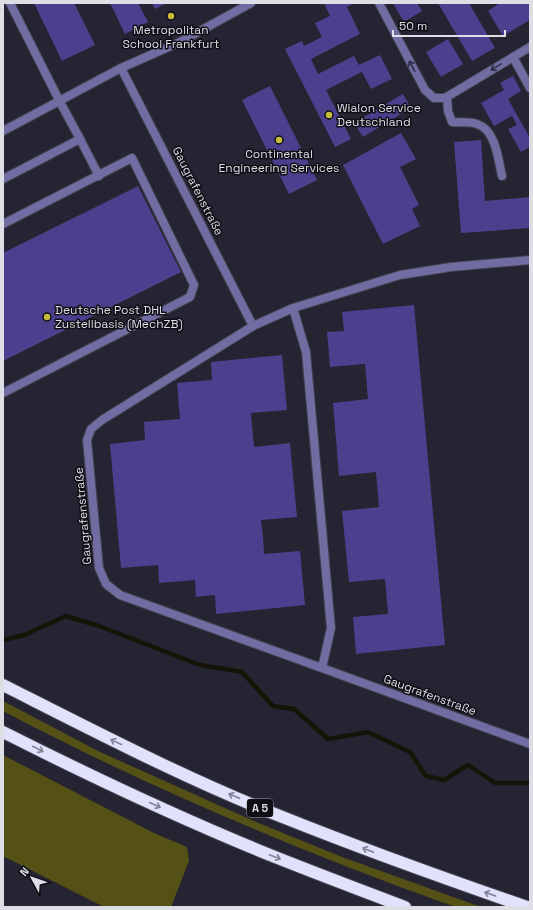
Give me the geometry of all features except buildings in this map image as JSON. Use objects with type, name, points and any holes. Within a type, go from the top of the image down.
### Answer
[{"type":"highway","name":"A 5","points":[[3,685],[135,751],[284,818],[438,876],[527,907]]},
{"type":"highway","points":[[3,732],[82,772],[180,816],[269,854],[405,907]]},
{"type":"street","points":[[10,3],[99,176]]},
{"type":"street","points":[[3,131],[60,102],[121,68],[180,42],[251,3]]},
{"type":"street","points":[[379,3],[425,90],[434,98],[447,97],[530,48]]},
{"type":"street","points":[[513,57],[530,88]]},
{"type":"street","name":"Gaugrafenstraße","points":[[121,68],[253,326]]},
{"type":"street","points":[[447,97],[448,111],[452,122],[477,124],[484,128],[493,140],[502,176]]},
{"type":"street","points":[[3,179],[80,139]]},
{"type":"street","points":[[3,224],[132,158],[194,285],[190,297],[3,393]]},
{"type":"street","name":"Gaugrafenstraße","points":[[530,260],[451,267],[400,275],[293,308],[253,326],[102,420],[91,429],[87,440],[99,568],[106,584],[120,595],[530,744]]},
{"type":"street","points":[[293,308],[306,352],[331,628],[322,668]]},
{"type":"shaded area","points":[[3,701],[98,751],[256,822],[342,857],[481,907],[457,907],[444,903],[331,860],[220,814],[111,765],[3,711]]},
{"type":"shaded area","points":[[3,755],[154,833],[187,847],[189,861],[171,907],[104,907],[3,856]]},
{"type":"waterway","points":[[3,640],[24,635],[66,616],[99,626],[200,665],[242,672],[273,706],[294,709],[328,739],[368,732],[410,752],[426,776],[444,780],[468,765],[495,783],[530,783]]},
{"type":"place","name":"Metropolitan School Frankfurt","points":[[171,16]]},
{"type":"place","name":"Wialon Service Deutschland","points":[[329,115]]},
{"type":"place","name":"Continental Engineering Services","points":[[279,140]]},
{"type":"place","name":"Deutsche Post DHL Zustellbasis (MechZB)","points":[[47,317]]}]
